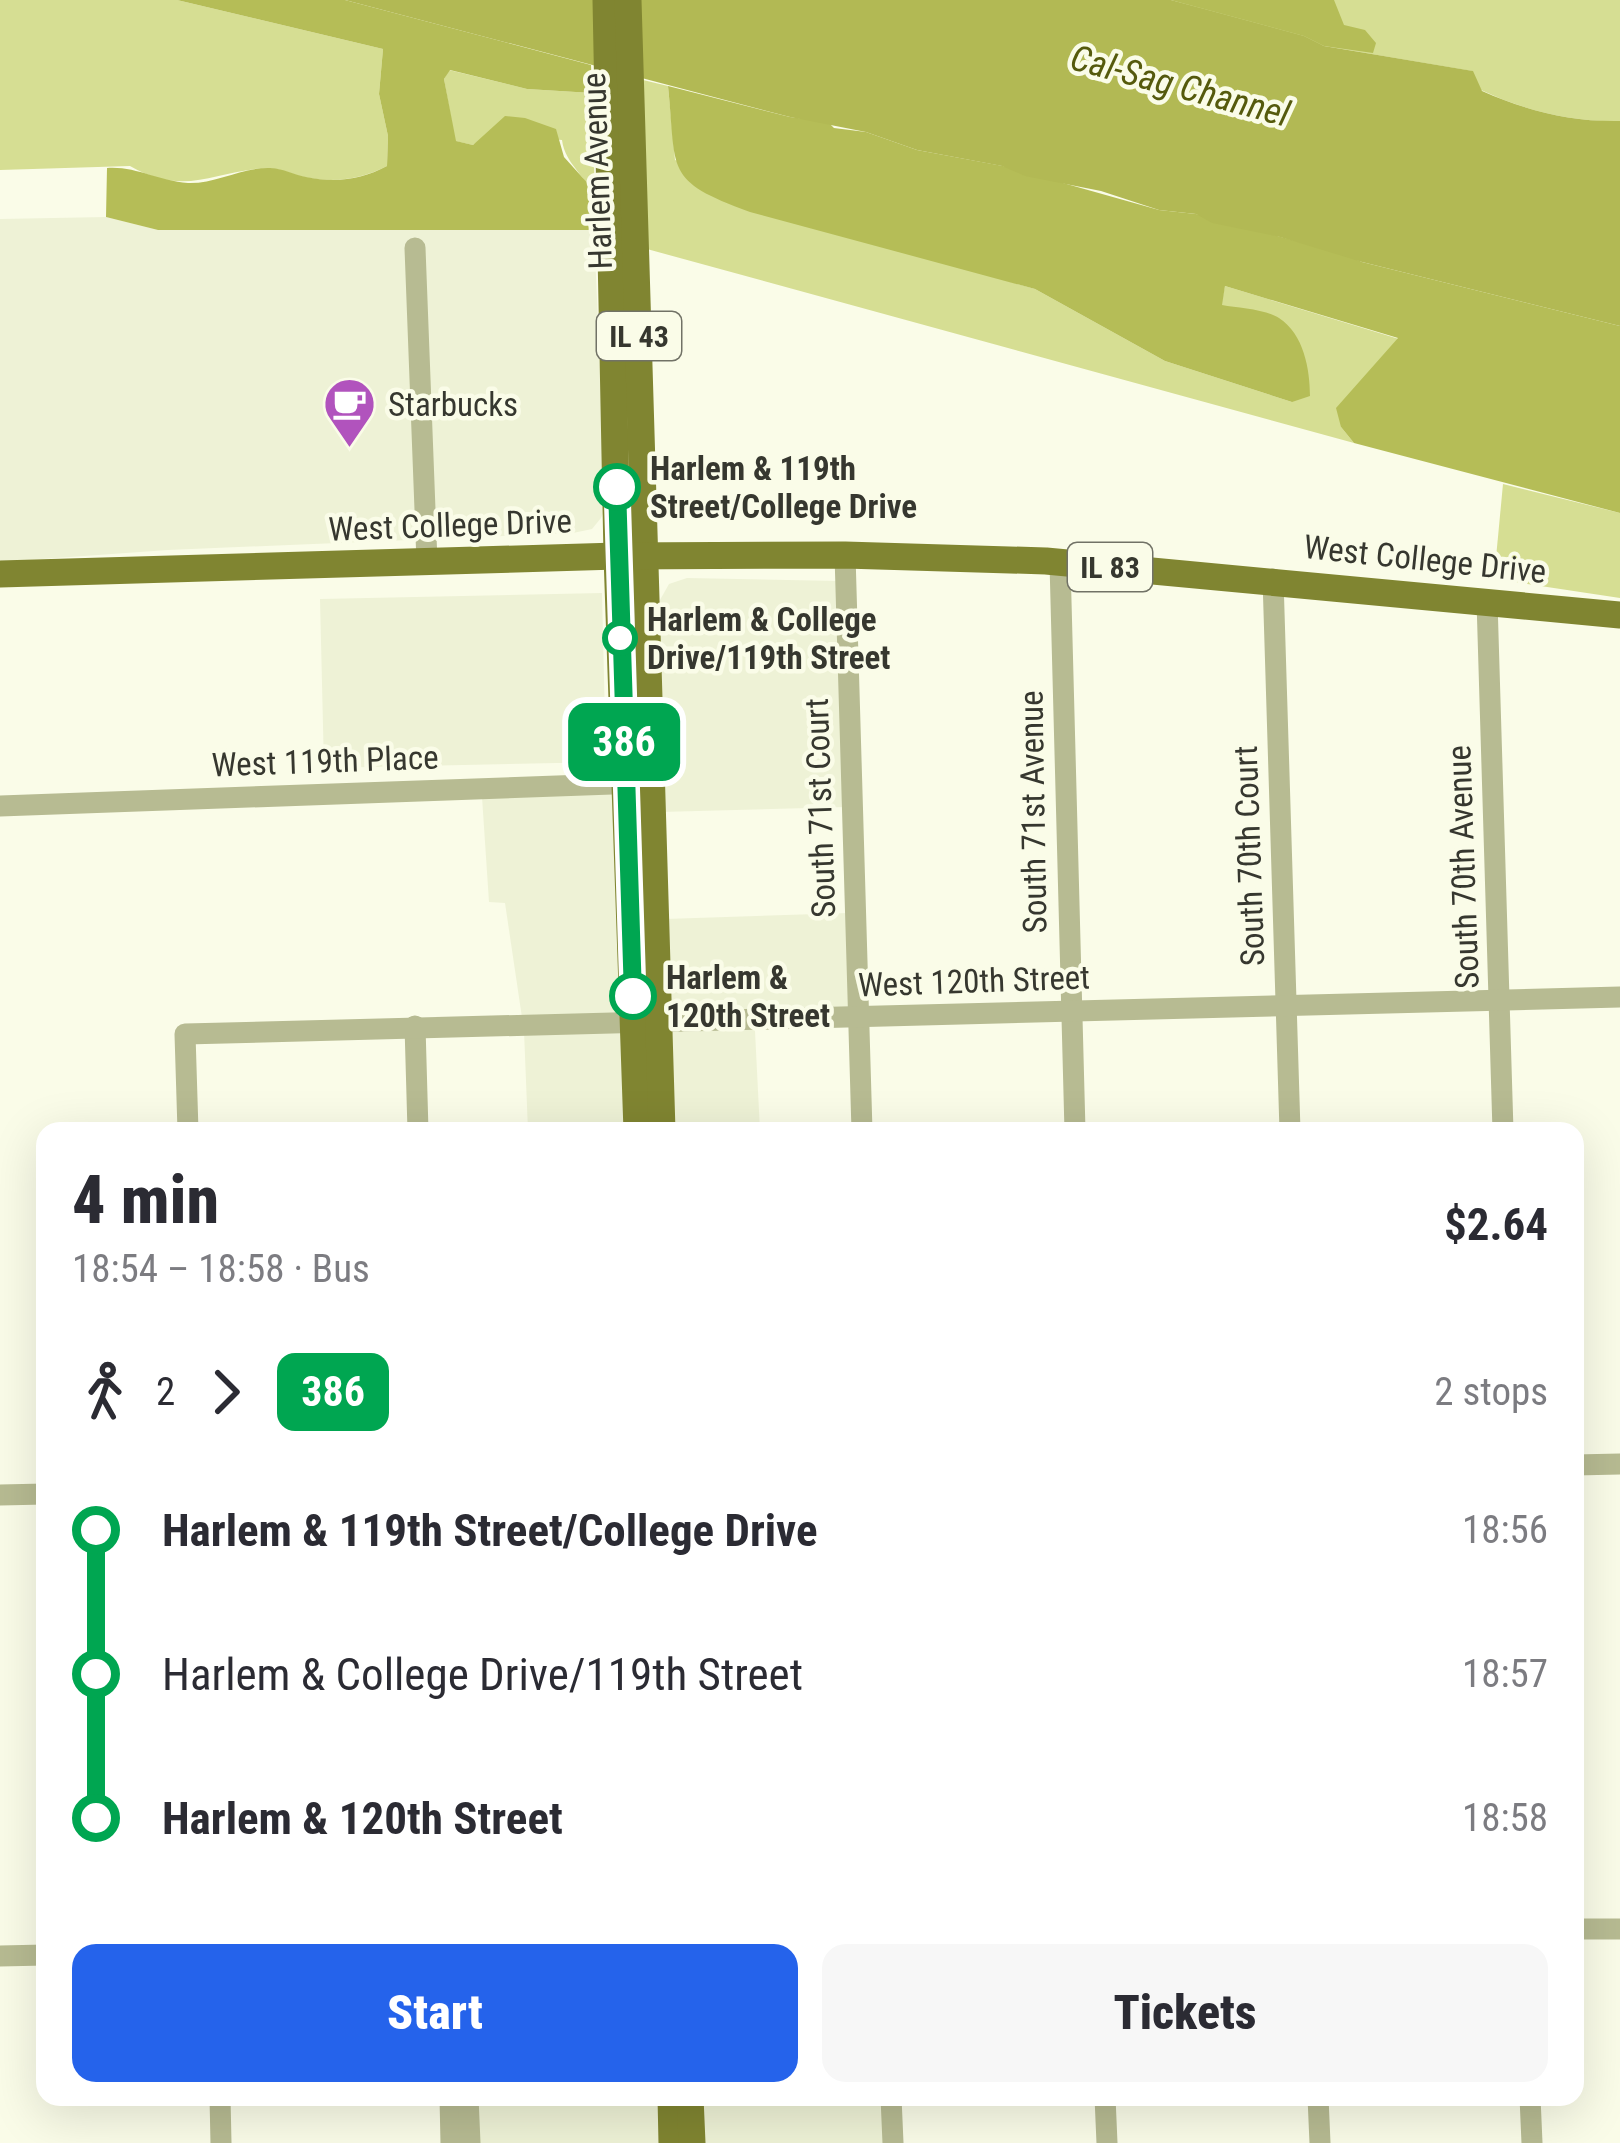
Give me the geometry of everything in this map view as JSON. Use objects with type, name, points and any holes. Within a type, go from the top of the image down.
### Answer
[{"type":"main road","name":"Harlem Avenue","points":[[606,0],[620,117],[646,555],[639,783],[646,1021],[639,1122]]},
{"type":"main road","name":"Harlem Avenue","points":[[628,0],[620,117],[617,556],[639,783]]},
{"type":"main road","name":"West College Drive","points":[[0,574],[646,555],[845,555],[1060,563],[1274,579],[1620,615]]},
{"type":"main road","name":"Harlem Avenue","points":[[646,1021],[661,1122]]},
{"type":"main road","points":[[671,2106],[672,2143]]},
{"type":"main road","points":[[690,2106],[692,2143]]},
{"type":"street","points":[[415,248],[427,562]]},
{"type":"street","name":"South 71st Court","points":[[845,555],[862,1122]]},
{"type":"street","name":"South 71st Avenue","points":[[1060,563],[1075,1122]]},
{"type":"street","name":"South 70th Court","points":[[1274,579],[1290,1122]]},
{"type":"street","name":"South 70th Avenue","points":[[1487,601],[1503,1122]]},
{"type":"street","name":"West 119th Place","points":[[0,806],[639,783]]},
{"type":"street","name":"West 120th Street","points":[[188,1122],[185,1034],[1620,997]]},
{"type":"street","points":[[415,1026],[418,1122]]},
{"type":"street","points":[[1584,1466],[1620,1464]]},
{"type":"street","points":[[0,1495],[36,1494]]},
{"type":"street","points":[[1584,1929],[1620,1928]]},
{"type":"street","points":[[0,1956],[36,1955]]},
{"type":"street","points":[[220,2106],[221,2143]]},
{"type":"street","points":[[450,2106],[452,2143]]},
{"type":"street","points":[[468,2106],[470,2143]]},
{"type":"street","points":[[891,2106],[892,2143]]},
{"type":"street","points":[[1106,2106],[1107,2143]]},
{"type":"street","points":[[1318,2106],[1320,2143]]},
{"type":"street","points":[[1530,2106],[1532,2143]]},
{"type":"shaded area","points":[[0,0],[177,0],[383,49],[379,94],[388,136],[387,166],[336,180],[268,168],[184,181],[130,166],[0,170]]},
{"type":"shaded area","points":[[177,0],[345,0],[591,65],[592,93],[527,89],[450,70],[444,79],[456,141],[473,145],[505,116],[556,129],[564,157],[591,187],[594,230],[158,230],[106,217],[107,168],[188,183],[270,168],[338,180],[387,166],[388,136],[379,94],[383,49]]},
{"type":"shaded area","points":[[1171,0],[1620,0],[1620,121],[1584,120],[1532,109],[1481,90],[1472,71],[1324,46]]},
{"type":"shaded area","points":[[1171,0],[1334,0],[1344,25],[1365,30],[1376,43],[1373,53],[1324,46],[1304,36]]},
{"type":"shaded area","points":[[449,70],[527,89],[592,93],[595,201],[567,157],[562,140],[489,134],[473,145],[455,141],[444,79]]},
{"type":"shaded area","points":[[643,80],[668,86],[675,160],[953,265],[1035,289],[1165,361],[1292,402],[1221,305],[1225,286],[1399,339],[1380,361],[1341,427],[1354,443],[647,249]]},
{"type":"shaded area","points":[[668,86],[828,122],[834,128],[866,132],[917,150],[1003,166],[1159,210],[1196,214],[1362,262],[1620,326],[1620,513],[1354,443],[1341,427],[1336,408],[1398,338],[1225,286],[1222,305],[1273,315],[1288,325],[1300,343],[1310,396],[1292,402],[1165,361],[1035,289],[722,201],[688,181],[680,169]]},
{"type":"shaded area","points":[[106,217],[158,230],[594,230],[606,506],[601,518],[592,529],[573,533],[0,562],[0,219]]},
{"type":"shaded area","points":[[1503,484],[1620,513],[1620,598],[1494,579]]},
{"type":"shaded area","points":[[687,578],[839,581],[846,807],[660,812],[656,607],[669,584]]},
{"type":"shaded area","points":[[602,593],[606,762],[324,768],[320,599]]},
{"type":"shaded area","points":[[614,793],[624,1122],[528,1122],[524,1031],[505,903],[489,902],[482,797]]},
{"type":"shaded area","points":[[848,913],[852,1009],[754,1011],[760,1122],[672,1122],[665,919]]},
{"type":"shaded area","points":[[474,2106],[885,2106],[886,2143],[476,2143]]},
{"type":"water","name":"Cal-Sag Channel","points":[[345,0],[1171,0],[1304,36],[1324,46],[1473,71],[1482,91],[1516,104],[1567,117],[1620,121],[1620,326],[1212,223],[1196,214],[1159,210],[1002,166],[917,150],[866,132],[790,117]]},
{"type":"bus line","name":"386","points":[[617,487],[633,996]]},
{"type":"place","name":"Starbucks","points":[[349,450]]},
{"type":"place","name":"Harlem & 119th Street/College Drive","points":[[617,487]]},
{"type":"place","name":"Harlem & College Drive/119th Street","points":[[620,638]]},
{"type":"place","name":"Harlem & 120th Street","points":[[633,996]]}]
